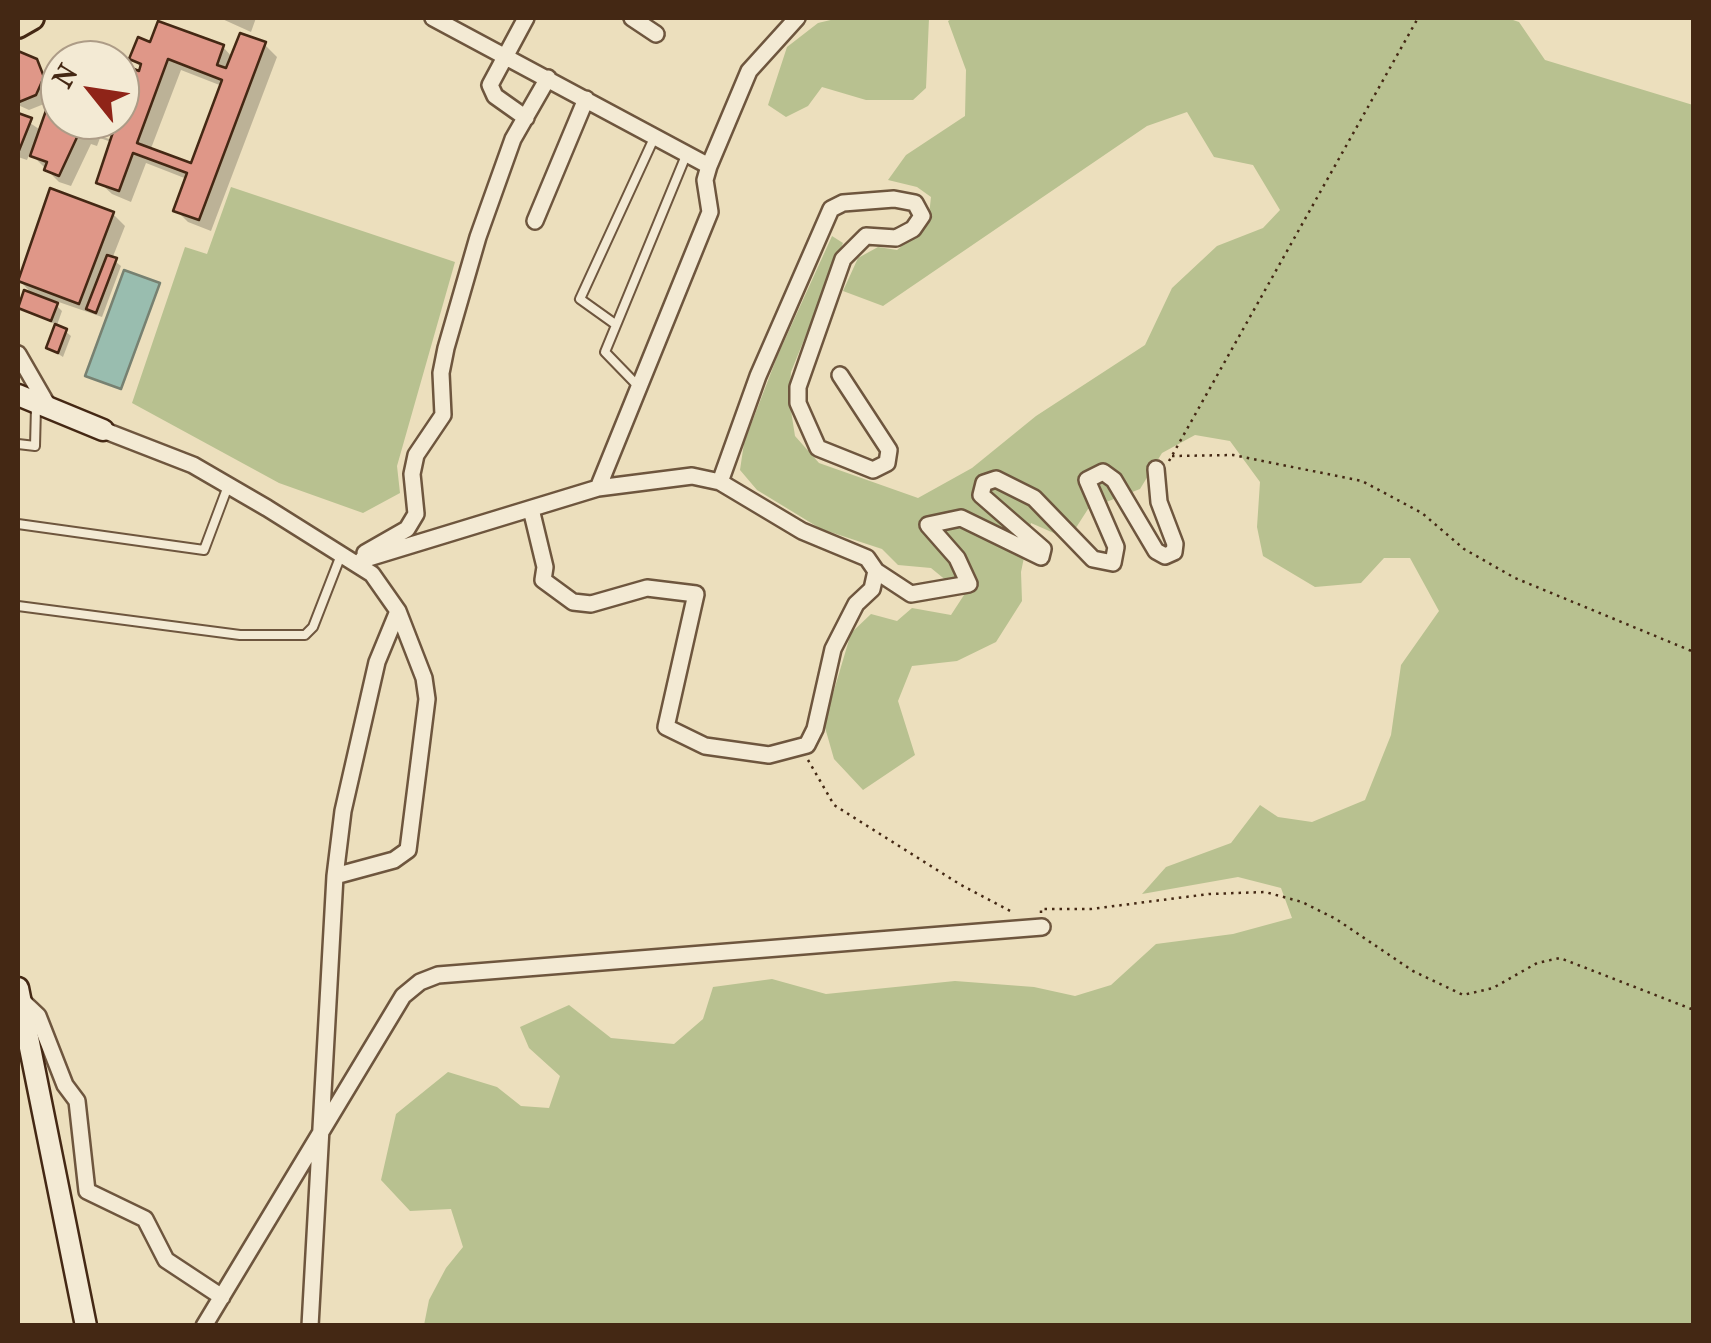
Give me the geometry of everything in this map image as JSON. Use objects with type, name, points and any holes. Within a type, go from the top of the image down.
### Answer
[{"type":"main road","points":[[18,26],[32,18]]},
{"type":"street","points":[[433,18],[709,166]]},
{"type":"street","points":[[526,18],[490,85],[495,96],[526,118]]},
{"type":"street","points":[[632,18],[656,34]]},
{"type":"street","points":[[598,488],[710,212],[706,180],[709,166],[749,72],[797,18]]},
{"type":"street","points":[[353,559],[407,529],[416,514],[412,474],[416,456],[443,415],[446,348],[478,237],[526,118],[548,78]]},
{"type":"street","points":[[535,222],[586,99]]},
{"type":"street","points":[[720,482],[758,376],[831,209],[843,203],[894,199],[915,203],[922,216],[912,229],[896,238],[866,236],[843,259],[798,387],[798,403],[818,448],[872,470],[886,463],[889,450],[840,375]]},
{"type":"street","points":[[18,354],[34,401],[192,465],[353,559],[372,574],[398,611],[424,678],[427,699],[408,850],[394,860],[335,876]]},
{"type":"street","points":[[353,559],[598,488],[692,476],[720,482],[802,531],[867,558],[876,571],[911,594],[969,584],[957,558],[928,525],[960,518],[1041,557],[1043,549],[981,494],[984,484],[996,479],[1034,498],[1093,559],[1113,563],[1116,547],[1087,480],[1103,472],[1114,480],[1156,551],[1165,556],[1174,552],[1156,475]]},
{"type":"street","points":[[531,510],[545,568],[543,580],[573,602],[591,604],[647,588],[696,594],[666,727],[705,746],[768,755],[807,745],[815,729],[832,649],[856,604],[872,589],[876,571]]},
{"type":"street","points":[[310,1326],[335,876],[343,810],[374,675],[398,611]]},
{"type":"street","points":[[204,1326],[403,996],[420,982],[438,976],[1042,927]]},
{"type":"street","points":[[18,993],[38,1016],[65,1085],[77,1101],[87,1191],[144,1219],[166,1260],[222,1297]]},
{"type":"street","points":[[18,993],[86,1326]]},
{"type":"lane","points":[[615,324],[580,299],[656,136]]},
{"type":"lane","points":[[641,389],[605,352],[686,153]]},
{"type":"lane","points":[[18,444],[34,446],[34,401]]},
{"type":"lane","points":[[18,524],[204,550],[228,486]]},
{"type":"lane","points":[[18,606],[240,634],[305,635],[353,559]]},
{"type":"path","points":[[1156,475],[1171,456],[1418,18]]},
{"type":"path","points":[[1156,475],[1171,456],[1233,454],[1362,482],[1422,514],[1464,549],[1515,578],[1694,652]]},
{"type":"path","points":[[807,745],[808,762],[834,805],[961,885],[1042,927]]},
{"type":"path","points":[[1042,927],[1041,910],[1265,892],[1302,902],[1336,919],[1412,971],[1463,995],[1492,988],[1537,963],[1560,958],[1694,1010]]},
{"type":"green space","points":[[839,18],[929,18],[926,88],[913,100],[866,100],[822,87],[808,106],[786,117],[768,105],[787,47],[818,23]]},
{"type":"green space","points":[[1507,18],[1519,22],[1545,60],[1693,105],[1693,1325],[424,1325],[429,1300],[463,1247],[451,1209],[410,1211],[381,1180],[396,1114],[448,1072],[497,1087],[521,1106],[549,1108],[560,1076],[529,1048],[520,1027],[569,1005],[611,1038],[674,1044],[703,1019],[713,987],[772,979],[826,994],[955,981],[1034,987],[1075,996],[1111,985],[1156,944],[1233,934],[1292,918],[1281,888],[1238,877],[1142,894],[1166,867],[1231,843],[1260,805],[1278,817],[1312,822],[1365,800],[1391,735],[1401,665],[1439,611],[1410,558],[1384,558],[1361,583],[1315,587],[1263,556],[1257,527],[1260,482],[1230,441],[1195,435],[1162,453],[1140,489],[1088,509],[1072,534],[1056,534],[1031,523],[1021,572],[1022,601],[996,642],[957,661],[912,666],[898,701],[915,755],[863,790],[834,759],[824,724],[851,633],[871,614],[897,621],[912,608],[951,615],[964,595],[931,568],[898,565],[882,549],[821,529],[757,490],[740,470],[744,443],[777,357],[832,236],[843,243],[791,372],[789,398],[795,436],[819,463],[918,498],[972,468],[1036,416],[1145,345],[1172,288],[1217,246],[1263,228],[1280,210],[1253,165],[1214,157],[1187,112],[1147,126],[883,306],[843,291],[858,258],[878,247],[897,250],[928,224],[931,197],[917,187],[888,180],[906,155],[965,116],[966,70],[948,21]]},
{"type":"green space","points":[[231,187],[455,262],[397,466],[400,493],[363,513],[279,483],[132,403],[185,247],[207,254]]},
{"type":"shaded area","points":[[124,270],[160,283],[121,389],[85,376]]},
{"type":"building","points":[[158,21],[224,45],[217,65],[226,68],[240,33],[266,42],[199,220],[173,211],[187,173],[133,153],[119,191],[96,183],[110,140],[138,140],[137,143],[191,163],[222,80],[168,59],[140,135],[138,37],[150,42]]},
{"type":"building","points":[[18,51],[37,59],[40,67],[36,95],[19,102]]},
{"type":"building","points":[[18,113],[32,118],[18,153]]},
{"type":"building","points":[[40,128],[40,140],[76,140],[59,176],[44,170],[47,162],[30,156]]},
{"type":"building","points":[[50,188],[114,212],[79,304],[18,281]]},
{"type":"building","points":[[107,255],[117,258],[96,313],[86,309]]},
{"type":"building","points":[[24,290],[58,303],[51,321],[18,308]]},
{"type":"building","points":[[55,324],[67,329],[58,353],[46,348]]}]
